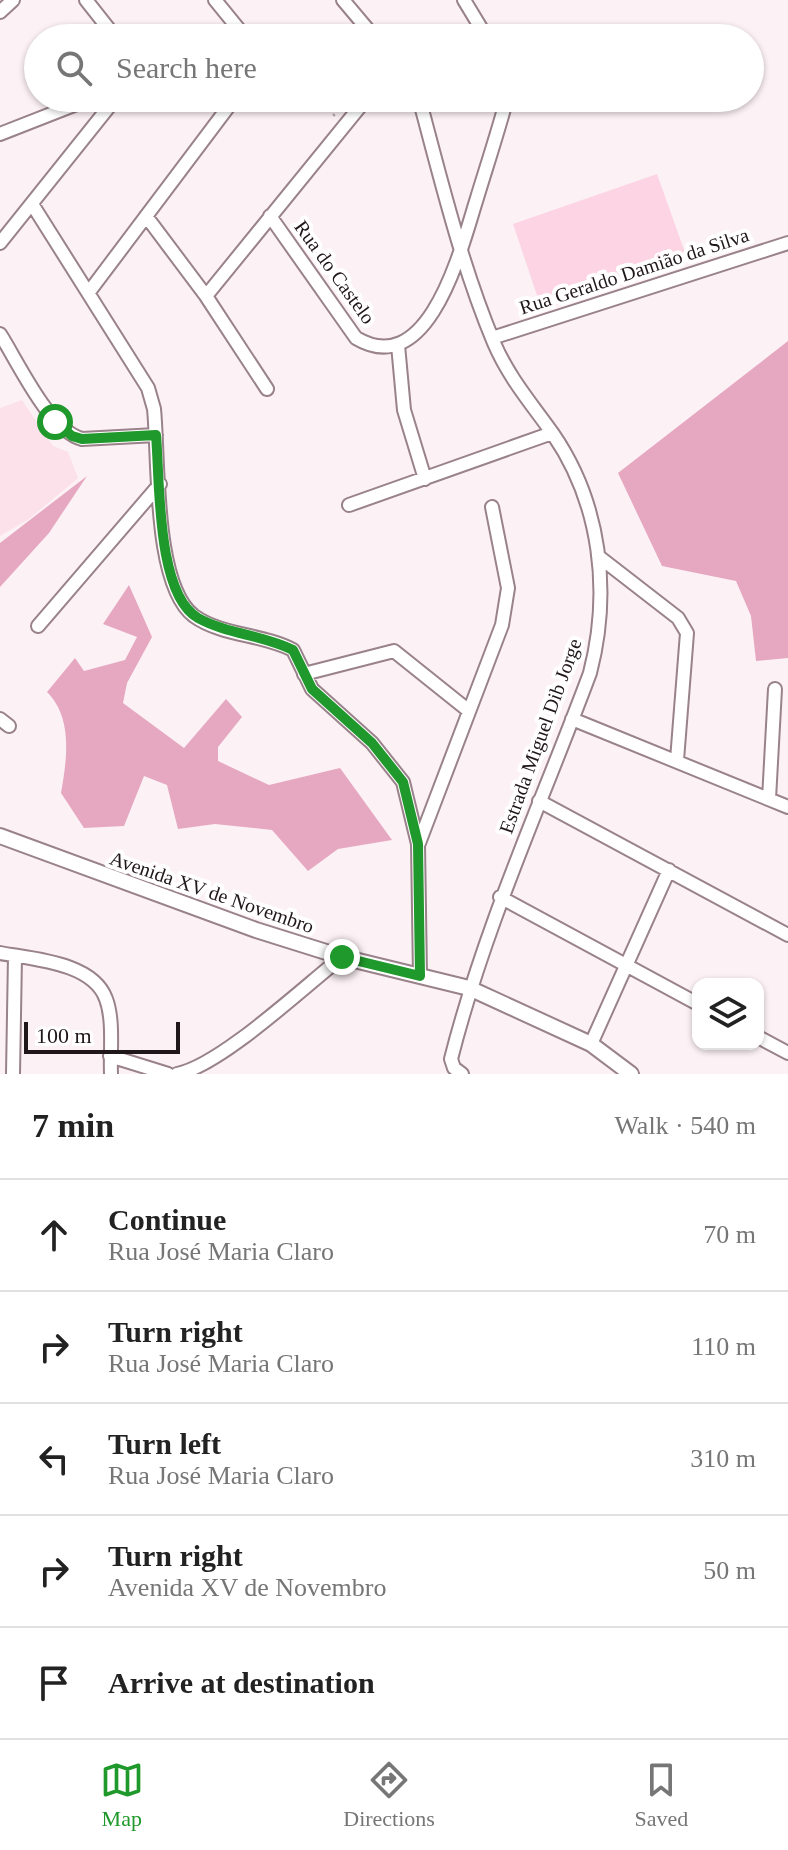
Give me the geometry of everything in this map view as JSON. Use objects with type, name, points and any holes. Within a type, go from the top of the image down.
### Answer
[{"type":"street","points":[[0,12],[13,0]]},
{"type":"street","points":[[86,0],[105,24]]},
{"type":"street","points":[[215,0],[235,24]]},
{"type":"street","points":[[343,0],[363,24]]},
{"type":"street","points":[[464,0],[479,24]]},
{"type":"street","points":[[0,134],[56,112]]},
{"type":"street","points":[[0,243],[105,112]]},
{"type":"street","points":[[89,292],[224,112]]},
{"type":"street","points":[[206,296],[356,112]]},
{"type":"street","name":"Estrada Miguel Dib Jorge","points":[[423,112],[461,248],[492,338],[521,395],[552,433],[586,493],[598,556],[601,610],[598,642],[572,719],[500,897],[469,988],[451,1059],[454,1068],[462,1074]]},
{"type":"street","points":[[425,479],[404,410],[398,345],[417,331],[437,306],[461,248],[503,112]]},
{"type":"street","points":[[446,197],[452,205],[467,207],[477,198]]},
{"type":"street","points":[[32,204],[148,388],[156,435],[166,558],[186,607],[212,625],[293,650],[312,689],[372,743],[395,770],[407,793],[418,844],[420,976]]},
{"type":"street","points":[[146,216],[206,296],[267,389]]},
{"type":"street","name":"Rua do Castelo","points":[[270,216],[356,338],[378,346],[398,345]]},
{"type":"street","name":"Rua Geraldo Damião da Silva","points":[[492,338],[788,243]]},
{"type":"street","points":[[0,334],[55,422],[72,436],[82,439],[156,435]]},
{"type":"street","points":[[349,505],[552,433]]},
{"type":"street","points":[[38,626],[160,484]]},
{"type":"street","points":[[418,844],[506,605],[503,552],[492,507]]},
{"type":"street","points":[[598,556],[678,618],[687,633],[677,760]]},
{"type":"street","points":[[304,674],[391,651],[405,657],[469,711]]},
{"type":"street","points":[[769,799],[775,689]]},
{"type":"street","points":[[572,719],[788,807]]},
{"type":"street","points":[[539,801],[788,935]]},
{"type":"street","name":"Avenida XV de Novembro","points":[[0,836],[161,897],[342,957],[469,988],[591,1044],[631,1074]]},
{"type":"street","points":[[591,1044],[669,870]]},
{"type":"street","points":[[500,897],[626,968],[692,1001]]},
{"type":"street","points":[[0,953],[72,969],[103,991],[108,1003],[111,1074]]},
{"type":"street","points":[[13,1074],[15,956]]},
{"type":"street","points":[[177,1074],[201,1065],[239,1039],[342,957]]},
{"type":"street","points":[[764,1040],[788,1053]]},
{"type":"street","points":[[110,1056],[168,1074]]},
{"type":"path","points":[[331,112],[346,125]]},
{"type":"shaded area","points":[[657,174],[688,261],[542,310],[513,224]]},
{"type":"shaded area","points":[[788,341],[788,658],[756,661],[751,616],[736,581],[662,566],[618,473]]},
{"type":"shaded area","points":[[22,400],[53,446],[68,452],[78,478],[29,519],[0,536],[0,408]]},
{"type":"shaded area","points":[[87,476],[49,533],[0,587],[0,543]]},
{"type":"shaded area","points":[[129,585],[152,637],[127,683],[123,703],[184,748],[226,699],[242,717],[218,747],[218,761],[269,785],[340,768],[392,840],[338,849],[308,871],[272,830],[215,824],[178,829],[167,785],[144,776],[124,826],[84,828],[61,793],[66,740],[61,714],[47,692],[75,658],[84,671],[125,660],[137,637],[103,624]]},
{"type":"route","points":[[55,422],[72,436],[82,439],[156,435],[166,558],[171,577],[186,607],[212,625],[293,650],[312,689],[372,743],[403,782],[418,844],[420,976],[342,957]]}]
